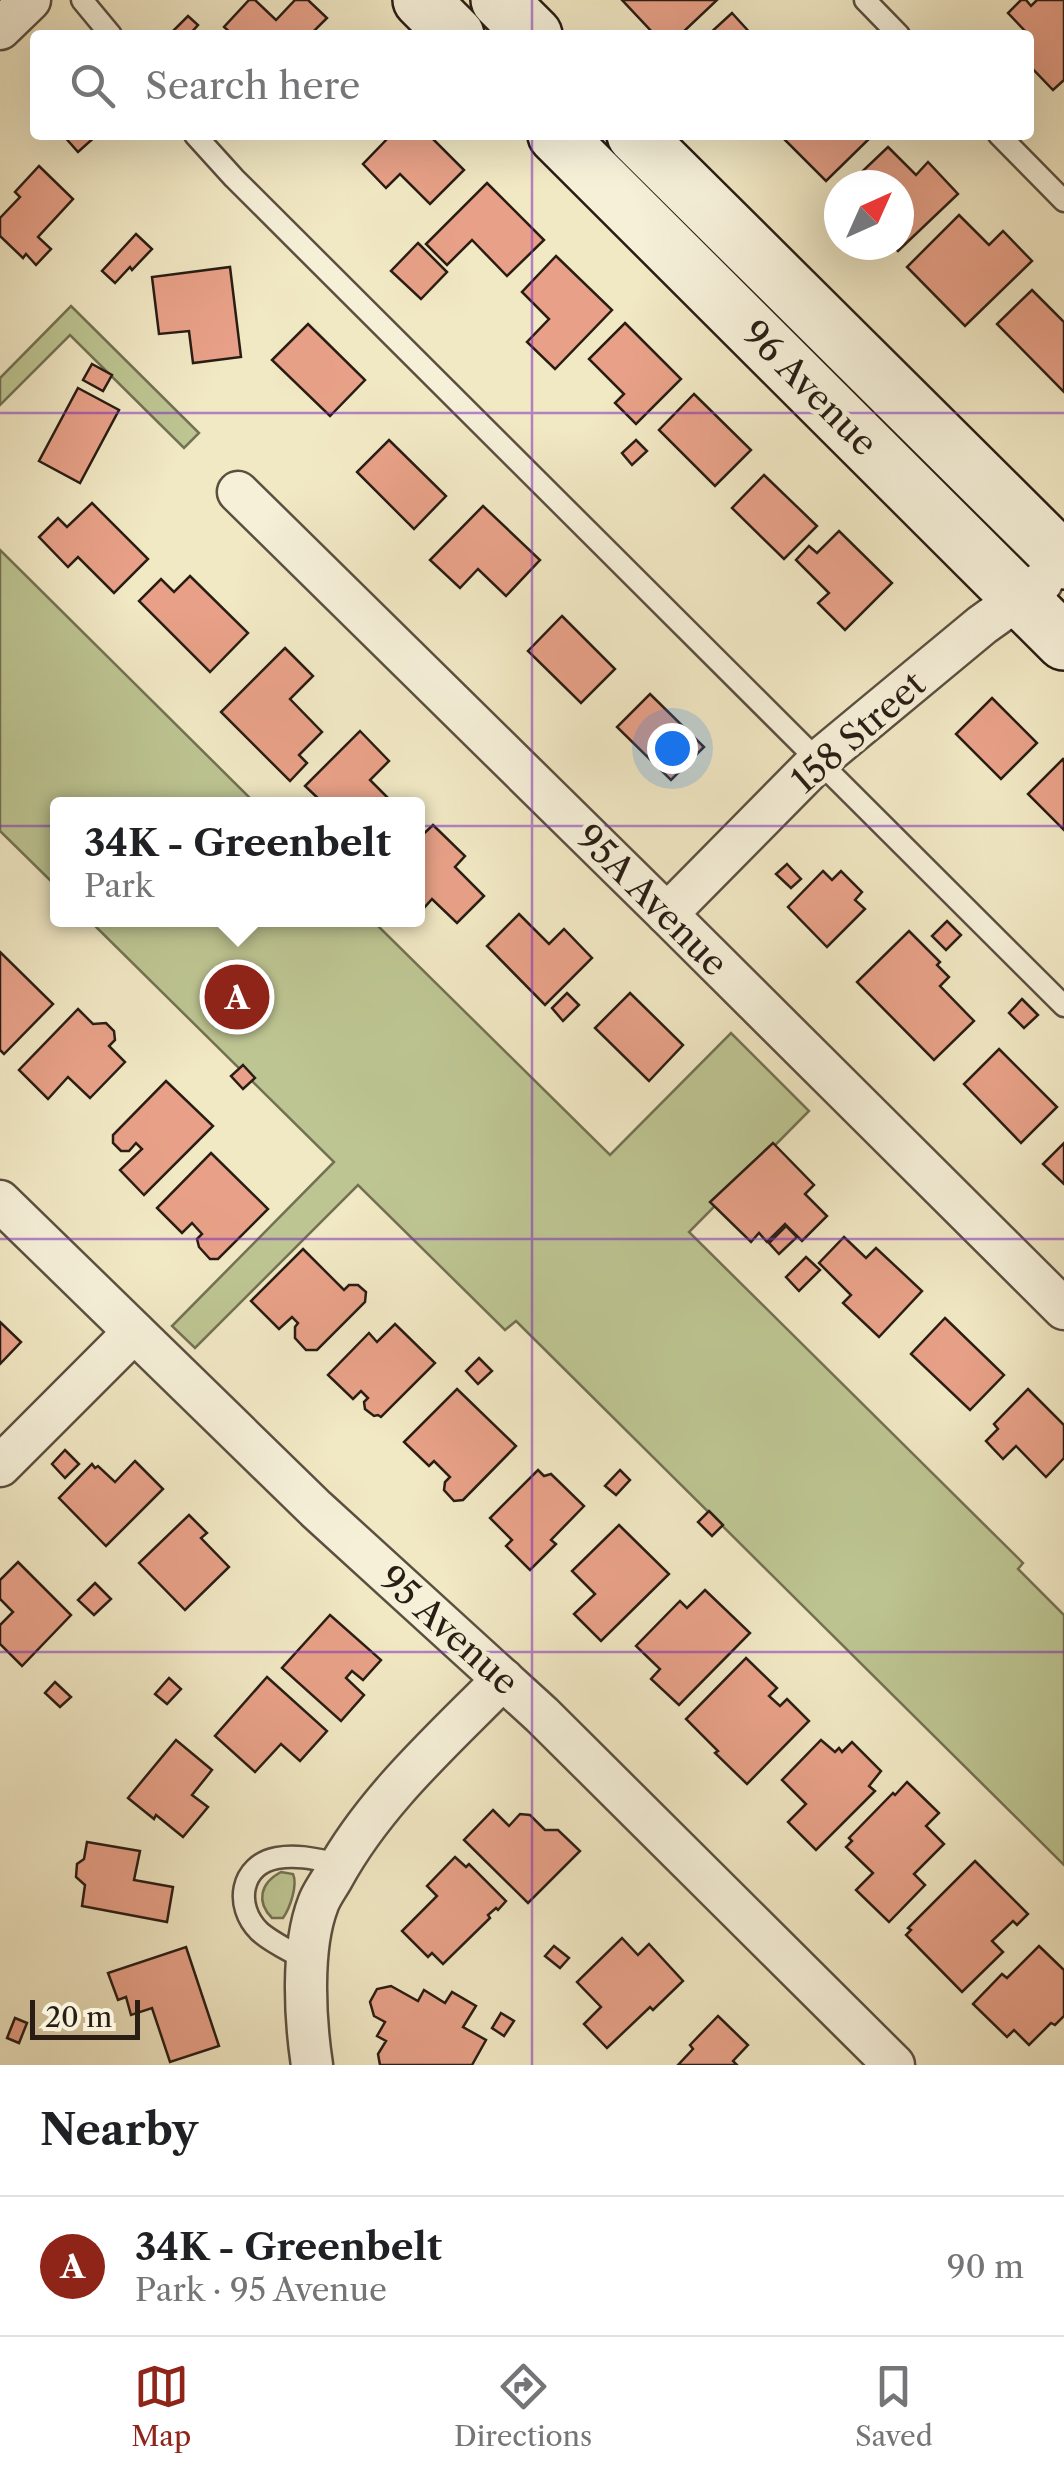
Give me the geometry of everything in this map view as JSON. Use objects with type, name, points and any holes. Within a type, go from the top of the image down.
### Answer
[{"type":"main road","points":[[421,0],[451,30]]},
{"type":"main road","points":[[499,0],[529,30]]},
{"type":"main road","name":"96 Avenue","points":[[561,140],[1064,642]]},
{"type":"main road","name":"96 Avenue","points":[[640,140],[1064,565]]},
{"type":"street","points":[[0,30],[30,0]]},
{"type":"street","name":"95A Avenue","points":[[238,492],[1064,1309]]},
{"type":"street","name":"158 Street","points":[[668,914],[818,761],[982,624],[1064,565]]},
{"type":"street","name":"95 Avenue","points":[[0,1201],[316,1508],[556,1729],[894,2065]]},
{"type":"street","points":[[0,1466],[134,1332]]},
{"type":"street","points":[[312,2065],[306,1960],[317,1905],[348,1848],[395,1789],[503,1679]]},
{"type":"lane","points":[[82,0],[108,30]]},
{"type":"lane","points":[[865,0],[895,30]]},
{"type":"lane","points":[[200,140],[1064,1006]]},
{"type":"lane","points":[[1004,140],[1064,201]]},
{"type":"lane","points":[[306,1960],[261,1933],[247,1916],[242,1898],[246,1883],[256,1868],[272,1858],[300,1856],[340,1864]]},
{"type":"green space","points":[[71,306],[199,433],[184,448],[70,335],[0,405],[0,378]]},
{"type":"green space","points":[[0,550],[249,797],[50,797],[50,880],[0,831]]},
{"type":"green space","points":[[96,927],[379,927],[610,1155],[731,1033],[809,1111],[689,1232],[1023,1563],[1018,1569],[1064,1615],[1064,1865],[516,1321],[505,1330],[358,1185],[195,1348],[172,1326],[334,1162]]},
{"type":"green space","points":[[281,1872],[293,1874],[294,1890],[283,1918],[272,1918],[264,1906],[263,1893],[268,1882]]},
{"type":"building","points":[[249,0],[255,0],[276,20],[295,0],[308,0],[327,18],[315,30],[224,27]]},
{"type":"building","points":[[622,0],[717,0],[685,30],[650,30]]},
{"type":"building","points":[[1021,0],[1031,6],[1037,0],[1064,0],[1064,80],[1053,90],[1034,70],[1034,30],[1024,30],[1008,13]]},
{"type":"building","points":[[732,13],[747,30],[713,30]]},
{"type":"building","points":[[188,16],[198,25],[194,30],[174,30]]},
{"type":"building","points":[[67,140],[91,140],[78,152]]},
{"type":"building","points":[[386,140],[434,140],[464,170],[430,204],[400,174],[386,188],[363,164]]},
{"type":"building","points":[[785,140],[868,140],[837,170],[824,170],[824,179]]},
{"type":"building","points":[[888,147],[911,170],[864,170]]},
{"type":"building","points":[[928,162],[958,194],[914,236],[914,173]]},
{"type":"building","points":[[39,166],[73,199],[38,237],[51,249],[36,265],[0,236],[0,218],[20,197],[15,192]]},
{"type":"building","points":[[487,183],[544,240],[507,276],[472,240],[447,265],[426,244]]},
{"type":"building","points":[[959,215],[989,245],[1003,231],[1032,261],[965,326],[907,267]]},
{"type":"building","points":[[136,234],[152,249],[115,283],[102,271]]},
{"type":"building","points":[[418,243],[447,272],[421,299],[391,271]]},
{"type":"building","points":[[556,256],[612,310],[555,369],[527,342],[549,319],[522,292]]},
{"type":"building","points":[[230,267],[241,357],[193,363],[189,331],[159,334],[152,277]]},
{"type":"building","points":[[1032,290],[1064,322],[1064,392],[997,324]]},
{"type":"building","points":[[625,323],[681,379],[636,424],[615,403],[624,394],[589,359]]},
{"type":"building","points":[[308,324],[365,380],[330,416],[272,360]]},
{"type":"building","points":[[92,364],[112,375],[103,391],[83,380]]},
{"type":"building","points":[[78,388],[119,410],[80,483],[39,461]]},
{"type":"building","points":[[694,394],[751,450],[715,486],[659,430]]},
{"type":"building","points":[[389,440],[446,496],[414,529],[357,472]]},
{"type":"building","points":[[636,440],[647,451],[632,465],[622,453]]},
{"type":"building","points":[[764,475],[817,526],[784,559],[732,508]]},
{"type":"building","points":[[92,503],[148,559],[114,593],[78,557],[68,567],[39,537],[58,518],[67,527]]},
{"type":"building","points":[[483,506],[540,560],[506,596],[478,569],[460,588],[430,560]]},
{"type":"building","points":[[839,531],[892,583],[845,630],[818,603],[829,593],[796,560],[809,546],[817,553]]},
{"type":"building","points":[[190,576],[248,633],[210,672],[139,601],[161,579],[174,592]]},
{"type":"building","points":[[562,616],[615,669],[581,703],[528,651]]},
{"type":"building","points":[[285,648],[313,676],[290,699],[322,732],[299,755],[307,763],[290,781],[221,712]]},
{"type":"building","points":[[650,694],[704,747],[671,780],[617,727]]},
{"type":"building","points":[[992,698],[1037,743],[1001,779],[956,734]]},
{"type":"building","points":[[360,731],[389,761],[370,780],[387,797],[317,797],[305,786]]},
{"type":"building","points":[[1064,760],[1064,830],[1028,794]]},
{"type":"building","points":[[433,825],[465,856],[455,867],[484,896],[457,923],[432,899],[425,907],[425,832]]},
{"type":"building","points":[[787,864],[801,879],[791,888],[776,874]]},
{"type":"building","points":[[823,871],[832,880],[841,871],[862,892],[855,900],[865,909],[827,947],[788,907]]},
{"type":"building","points":[[519,914],[549,944],[564,929],[592,958],[545,1005],[487,946]]},
{"type":"building","points":[[947,921],[961,935],[946,950],[932,936]]},
{"type":"building","points":[[909,931],[940,962],[937,965],[949,977],[940,986],[974,1021],[934,1060],[857,982]]},
{"type":"building","points":[[0,952],[53,1004],[4,1054],[0,1050]]},
{"type":"building","points":[[567,993],[579,1005],[563,1021],[552,1008]]},
{"type":"building","points":[[630,993],[683,1045],[649,1081],[595,1028]]},
{"type":"building","points":[[1022,999],[1038,1015],[1024,1028],[1009,1013]]},
{"type":"building","points":[[78,1009],[93,1024],[106,1023],[114,1031],[115,1040],[109,1046],[125,1062],[90,1098],[68,1077],[48,1099],[19,1070]]},
{"type":"building","points":[[999,1049],[1057,1107],[1021,1143],[964,1084]]},
{"type":"building","points":[[243,1065],[255,1078],[243,1089],[231,1076]]},
{"type":"building","points":[[166,1081],[213,1126],[144,1195],[120,1170],[142,1149],[136,1143],[129,1151],[121,1151],[113,1143],[113,1135]]},
{"type":"building","points":[[773,1143],[814,1185],[805,1194],[827,1216],[802,1241],[785,1224],[767,1242],[759,1233],[751,1242],[710,1202]]},
{"type":"building","points":[[1064,1143],[1064,1184],[1043,1164]]},
{"type":"building","points":[[211,1153],[268,1209],[218,1259],[210,1259],[199,1247],[197,1239],[202,1234],[192,1223],[182,1233],[157,1208]]},
{"type":"building","points":[[786,1226],[797,1237],[779,1254],[769,1243]]},
{"type":"building","points":[[844,1237],[866,1258],[876,1248],[922,1291],[879,1337],[843,1303],[851,1295],[819,1263]]},
{"type":"building","points":[[303,1249],[344,1290],[349,1285],[358,1285],[366,1292],[365,1302],[317,1350],[306,1350],[295,1338],[298,1323],[292,1317],[279,1329],[251,1301]]},
{"type":"building","points":[[806,1257],[820,1270],[799,1291],[786,1277]]},
{"type":"building","points":[[945,1318],[1004,1375],[970,1410],[911,1354]]},
{"type":"building","points":[[0,1322],[21,1342],[0,1364]]},
{"type":"building","points":[[395,1324],[435,1363],[381,1417],[374,1416],[365,1409],[368,1398],[361,1391],[353,1399],[328,1375],[369,1333],[377,1342]]},
{"type":"building","points":[[479,1358],[492,1371],[478,1384],[466,1371]]},
{"type":"building","points":[[457,1389],[516,1446],[463,1500],[454,1501],[444,1490],[450,1477],[434,1461],[429,1466],[404,1442]]},
{"type":"building","points":[[1028,1389],[1064,1425],[1064,1458],[1046,1477],[1016,1446],[1003,1459],[986,1441],[998,1429],[994,1424]]},
{"type":"building","points":[[65,1450],[79,1464],[65,1478],[52,1464]]},
{"type":"building","points":[[135,1461],[163,1489],[106,1546],[59,1498],[92,1464],[115,1482]]},
{"type":"building","points":[[538,1470],[544,1476],[551,1474],[584,1506],[551,1540],[556,1544],[530,1570],[506,1546],[512,1540],[490,1518]]},
{"type":"building","points":[[620,1470],[630,1480],[616,1495],[605,1486]]},
{"type":"building","points":[[709,1511],[723,1525],[712,1536],[698,1522]]},
{"type":"building","points":[[189,1515],[207,1533],[201,1538],[229,1567],[185,1610],[139,1563]]},
{"type":"building","points":[[619,1525],[669,1574],[601,1641],[574,1614],[595,1594],[572,1571]]},
{"type":"building","points":[[18,1562],[71,1615],[22,1666],[0,1644],[0,1625],[13,1612],[0,1599],[0,1580]]},
{"type":"building","points":[[95,1583],[111,1599],[94,1615],[78,1600]]},
{"type":"building","points":[[705,1590],[750,1633],[679,1705],[651,1679],[660,1669],[636,1646],[680,1601],[687,1608]]},
{"type":"building","points":[[330,1615],[381,1660],[363,1680],[352,1671],[346,1678],[364,1695],[341,1721],[282,1668]]},
{"type":"building","points":[[746,1658],[777,1688],[769,1696],[780,1706],[787,1699],[809,1721],[747,1784],[686,1719]]},
{"type":"building","points":[[267,1677],[327,1731],[300,1761],[281,1744],[255,1772],[215,1736]]},
{"type":"building","points":[[169,1678],[181,1689],[167,1704],[155,1694]]},
{"type":"building","points":[[55,1682],[71,1697],[60,1707],[45,1693]]},
{"type":"building","points":[[176,1740],[212,1770],[192,1795],[208,1807],[183,1837],[128,1798]]},
{"type":"building","points":[[821,1740],[835,1752],[839,1748],[842,1752],[852,1742],[881,1771],[869,1786],[875,1791],[816,1850],[788,1822],[806,1804],[782,1780]]},
{"type":"building","points":[[907,1782],[939,1813],[926,1826],[944,1844],[914,1874],[925,1885],[889,1922],[856,1890],[873,1873],[846,1847],[852,1841],[849,1838]]},
{"type":"building","points":[[493,1810],[509,1826],[520,1814],[530,1815],[545,1830],[558,1830],[580,1851],[528,1903],[464,1840]]},
{"type":"building","points":[[87,1842],[140,1851],[134,1880],[173,1887],[167,1922],[82,1906],[85,1885],[76,1877],[77,1864],[84,1859]]},
{"type":"building","points":[[455,1857],[466,1867],[469,1864],[506,1901],[443,1964],[432,1953],[428,1957],[402,1931],[437,1896],[427,1886]]},
{"type":"building","points":[[975,1861],[1028,1914],[1017,1925],[1013,1921],[992,1941],[1003,1952],[962,1992],[906,1935],[911,1930],[908,1928]]},
{"type":"building","points":[[622,1938],[638,1955],[649,1944],[683,1981],[607,2048],[584,2024],[601,2007],[577,1982]]},
{"type":"building","points":[[554,1946],[569,1958],[560,1968],[545,1956]]},
{"type":"building","points":[[1039,1946],[1064,1970],[1064,2016],[1029,2045],[1014,2030],[1007,2037],[973,2004],[1002,1974],[1007,1978]]},
{"type":"building","points":[[186,1947],[219,2046],[170,2062],[152,2008],[131,2015],[126,1997],[118,2000],[108,1973]]},
{"type":"building","points":[[391,1986],[418,2001],[424,1990],[445,2003],[452,1992],[476,2006],[463,2027],[486,2040],[472,2065],[380,2065],[378,2054],[386,2041],[377,2036],[385,2022],[374,2016],[370,2002],[377,1989]]},
{"type":"building","points":[[501,2013],[514,2021],[504,2036],[492,2028]]},
{"type":"building","points":[[718,2016],[748,2045],[733,2061],[737,2065],[678,2065],[693,2049],[690,2045]]},
{"type":"building","points":[[15,2018],[27,2023],[19,2043],[7,2038]]},
{"type":"place","name":"34K - Greenbelt","points":[[237,997]]}]
